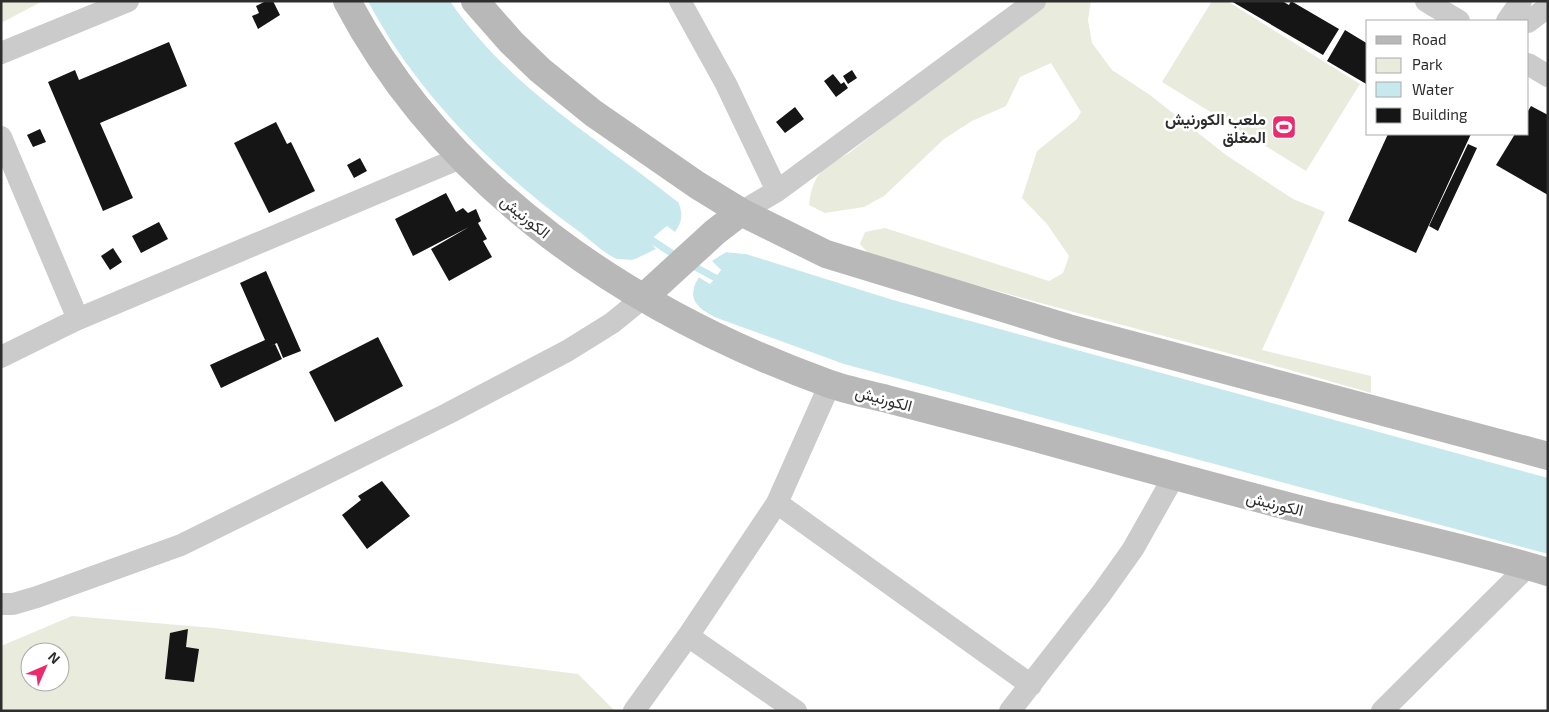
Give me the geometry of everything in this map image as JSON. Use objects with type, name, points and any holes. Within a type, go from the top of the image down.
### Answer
[{"type":"main road","name":"الكورنيش","points":[[347,1],[367,40],[398,83],[460,158],[537,226],[578,257],[652,291],[726,342],[830,384],[1174,478],[1538,569]]},
{"type":"main road","points":[[475,1],[511,42],[540,70],[585,107],[668,166],[741,212],[826,254],[879,272],[1177,358],[1548,456]]},
{"type":"main road","points":[[652,291],[715,232],[741,212]]},
{"type":"street","points":[[1,53],[82,11],[128,1]]},
{"type":"street","points":[[680,1],[726,84],[777,191]]},
{"type":"street","points":[[741,212],[777,191],[1035,1]]},
{"type":"street","points":[[1426,1],[1457,20]]},
{"type":"street","points":[[1508,20],[1521,1]]},
{"type":"street","points":[[1529,21],[1548,7]]},
{"type":"street","points":[[1529,65],[1548,76]]},
{"type":"street","points":[[1,137],[78,319]]},
{"type":"street","points":[[1,357],[78,319],[460,158]]},
{"type":"street","points":[[1,604],[13,604],[38,597],[181,545],[385,446],[558,355],[612,323],[652,291]]},
{"type":"street","points":[[634,711],[688,636],[777,503],[830,384]]},
{"type":"street","points":[[1010,711],[1032,685],[1127,557],[1174,478]]},
{"type":"street","points":[[777,503],[1032,685]]},
{"type":"street","points":[[1382,711],[1538,569]]},
{"type":"street","points":[[688,636],[796,711]]},
{"type":"green space","points":[[1,1],[43,1],[1,23]]},
{"type":"green space","points":[[1044,1],[1091,1],[1088,20],[1092,43],[1112,70],[1150,95],[1226,155],[1293,199],[1325,212],[1262,350],[1371,376],[1371,393],[994,290],[868,253],[860,244],[865,232],[885,228],[1049,281],[1063,273],[1069,256],[1047,224],[1022,198],[1037,151],[1077,119],[1081,112],[1051,63],[1020,77],[1006,106],[972,121],[944,139],[884,196],[864,207],[825,213],[809,205],[813,185],[820,173],[849,153]]},
{"type":"green space","name":"ملعب الكورنيش المغلق","points":[[1212,1],[1227,1],[1360,84],[1306,171],[1162,82]]},
{"type":"green space","points":[[72,616],[214,628],[578,674],[615,711],[1,711],[1,646]]},
{"type":"water","points":[[368,1],[450,1],[500,61],[527,86],[557,111],[679,203],[681,218],[675,233],[667,226],[649,241],[657,249],[633,260],[617,259],[602,250],[516,182],[459,128],[409,67],[387,35]]},
{"type":"water","points":[[726,252],[746,254],[893,300],[1548,478],[1548,554],[844,364],[717,318],[695,302],[693,291],[699,277],[710,284],[721,270],[711,261]]},
{"type":"pier","points":[[679,203],[683,206],[685,215],[684,223],[676,235],[667,229],[653,241],[659,248],[658,251],[633,263],[622,262],[617,259],[633,260],[656,249],[649,241],[667,226],[675,232],[682,222],[683,215]]},
{"type":"pier","points":[[726,250],[742,251],[746,254],[726,252],[712,261],[721,270],[710,284],[699,277],[694,284],[693,295],[694,301],[703,311],[691,302],[692,284],[699,274],[709,281],[718,270],[709,260]]},
{"type":"building","points":[[266,1],[273,1],[280,15],[258,29],[252,16],[259,13],[256,6]]},
{"type":"building","points":[[1231,1],[1282,1],[1289,5],[1291,1],[1339,29],[1323,55]]},
{"type":"building","points":[[1345,30],[1366,43],[1366,84],[1327,61]]},
{"type":"building","points":[[169,42],[187,86],[100,123],[133,198],[103,211],[48,82],[75,70],[79,80]]},
{"type":"building","points":[[852,70],[857,78],[848,84],[843,76]]},
{"type":"building","points":[[833,74],[841,84],[844,82],[848,88],[836,97],[824,81]]},
{"type":"building","points":[[1531,106],[1548,115],[1548,195],[1496,165],[1514,135],[1529,135],[1529,109]]},
{"type":"building","points":[[795,107],[804,119],[785,133],[776,122]]},
{"type":"building","points":[[276,122],[287,144],[291,142],[315,191],[269,213],[234,143]]},
{"type":"building","points":[[40,129],[46,142],[33,147],[27,135]]},
{"type":"building","points":[[1388,135],[1471,135],[1416,253],[1348,221]]},
{"type":"building","points":[[1468,144],[1477,148],[1438,231],[1429,226]]},
{"type":"building","points":[[360,158],[367,171],[354,178],[347,165]]},
{"type":"building","points":[[446,193],[456,212],[463,208],[468,213],[476,209],[481,221],[478,223],[487,239],[483,241],[492,257],[449,281],[431,249],[469,227],[413,256],[395,219]]},
{"type":"building","points":[[159,222],[168,239],[141,253],[132,236]]},
{"type":"building","points":[[113,248],[122,262],[110,270],[101,256]]},
{"type":"building","points":[[266,271],[301,351],[283,358],[277,343],[268,347],[275,344],[282,359],[221,388],[210,365],[265,340],[240,283]]},
{"type":"building","points":[[378,337],[403,386],[335,422],[309,372]]},
{"type":"building","points":[[382,481],[410,516],[367,549],[342,515],[361,500],[358,496]]},
{"type":"building","points":[[188,629],[186,647],[199,649],[194,682],[165,679],[170,633]]},
{"type":"waterway","points":[[644,235],[679,258]]},
{"type":"waterway","points":[[688,263],[723,282]]},
{"type":"place","name":"ملعب الكورنيش المغلق","points":[[1284,127]]}]
